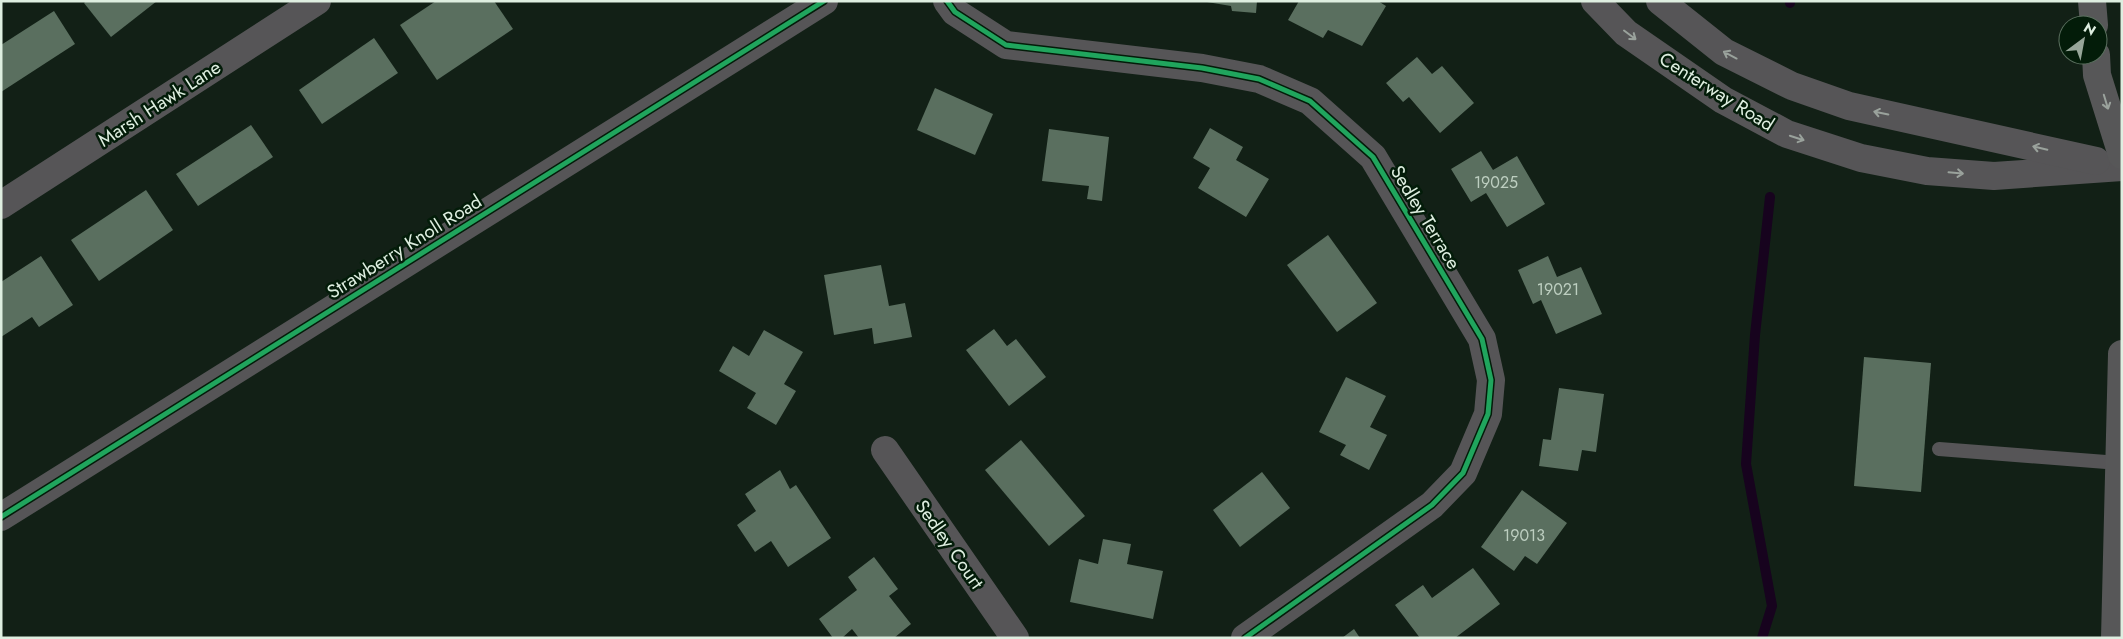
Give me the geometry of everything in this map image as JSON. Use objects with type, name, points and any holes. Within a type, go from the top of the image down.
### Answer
[{"type":"main road","points":[[2092,1],[2093,15]]},
{"type":"main road","points":[[2096,65],[2097,75],[2122,155]]},
{"type":"main road","points":[[2115,638],[2122,354]]},
{"type":"street","name":"Marsh Hawk Lane","points":[[1,205],[317,1]]},
{"type":"street","name":"Strawberry Knoll Road","points":[[1,517],[824,1]]},
{"type":"street","name":"Sedley Terrace","points":[[947,1],[955,12],[1006,44],[1202,68],[1259,79],[1310,101],[1373,157],[1482,340],[1491,380],[1488,414],[1463,473],[1432,505],[1245,638]]},
{"type":"street","name":"Centerway Road","points":[[1595,1],[1626,33],[1723,100],[1787,134],[1861,158],[1927,170],[1994,176],[2122,167]]},
{"type":"street","name":"Centerway Road","points":[[1660,1],[1724,52],[1792,86],[1849,106],[2122,167]]},
{"type":"street","name":"Sedley Court","points":[[885,450],[1015,638]]},
{"type":"lane","points":[[1939,448],[2120,463]]},
{"type":"building","points":[[86,1],[157,1],[111,37],[84,3]]},
{"type":"building","points":[[436,1],[494,1],[513,29],[437,80],[400,25]]},
{"type":"building","points":[[1201,1],[1257,1],[1256,13],[1232,11],[1231,6]]},
{"type":"building","points":[[1299,1],[1378,1],[1386,6],[1362,46],[1328,30],[1323,38],[1288,20]]},
{"type":"building","points":[[54,11],[75,44],[1,92],[1,45]]},
{"type":"building","points":[[374,38],[398,73],[322,124],[299,90]]},
{"type":"building","points":[[1417,57],[1432,74],[1442,66],[1474,103],[1440,133],[1409,97],[1403,102],[1386,83]]},
{"type":"building","points":[[935,88],[993,114],[975,155],[917,130]]},
{"type":"building","points":[[251,125],[273,157],[198,206],[176,174]]},
{"type":"building","points":[[1210,128],[1243,147],[1236,160],[1269,179],[1246,217],[1198,188],[1210,168],[1193,158]]},
{"type":"building","points":[[1049,129],[1109,137],[1102,201],[1087,199],[1089,186],[1042,181]]},
{"type":"building","points":[[1481,151],[1493,170],[1517,156],[1545,204],[1507,227],[1486,193],[1471,202],[1451,169]]},
{"type":"building","points":[[146,190],[173,230],[99,281],[71,240]]},
{"type":"building","points":[[1328,235],[1377,303],[1337,332],[1287,265]]},
{"type":"building","points":[[41,256],[73,305],[39,327],[32,317],[1,337],[1,282]]},
{"type":"building","points":[[1548,256],[1557,277],[1581,267],[1602,314],[1556,334],[1541,300],[1533,304],[1518,270]]},
{"type":"building","points":[[881,265],[889,306],[905,303],[912,337],[874,344],[872,328],[834,335],[824,275]]},
{"type":"building","points":[[994,329],[1007,346],[1016,339],[1046,377],[1009,406],[966,350]]},
{"type":"building","points":[[764,330],[803,352],[784,384],[796,391],[776,425],[747,408],[756,393],[719,371],[733,346],[749,356]]},
{"type":"building","points":[[1864,357],[1931,363],[1921,492],[1854,486]]},
{"type":"building","points":[[1346,377],[1386,396],[1370,427],[1387,435],[1369,470],[1340,455],[1346,445],[1319,432]]},
{"type":"building","points":[[1559,388],[1604,394],[1596,452],[1582,450],[1578,471],[1539,466],[1543,439],[1551,440]]},
{"type":"building","points":[[1021,440],[1085,516],[1049,546],[985,470]]},
{"type":"building","points":[[780,470],[790,489],[796,485],[831,538],[788,567],[771,541],[755,552],[737,525],[756,511],[745,494]]},
{"type":"building","points":[[1262,472],[1290,508],[1240,547],[1213,510]]},
{"type":"building","points":[[1522,490],[1567,523],[1537,564],[1525,556],[1514,571],[1481,547]]},
{"type":"building","points":[[1103,539],[1131,544],[1127,564],[1163,571],[1153,619],[1070,602],[1079,559],[1098,564]]},
{"type":"building","points":[[874,557],[898,589],[889,596],[911,624],[894,638],[859,638],[852,629],[842,638],[833,638],[819,619],[857,590],[848,577]]},
{"type":"building","points":[[1473,568],[1500,604],[1455,638],[1420,638],[1395,605],[1423,585],[1432,598]]},
{"type":"building","points":[[1354,629],[1360,638],[1342,638]]},
{"type":"waterway","points":[[1762,638],[1772,606],[1746,464],[1755,335],[1770,197]]},
{"type":"cycle path","points":[[1,517],[824,1]]},
{"type":"cycle path","points":[[947,1],[955,12],[1006,45],[1202,68],[1259,79],[1310,101],[1373,157],[1482,339],[1491,380],[1488,414],[1463,473],[1432,505],[1245,638]]}]
